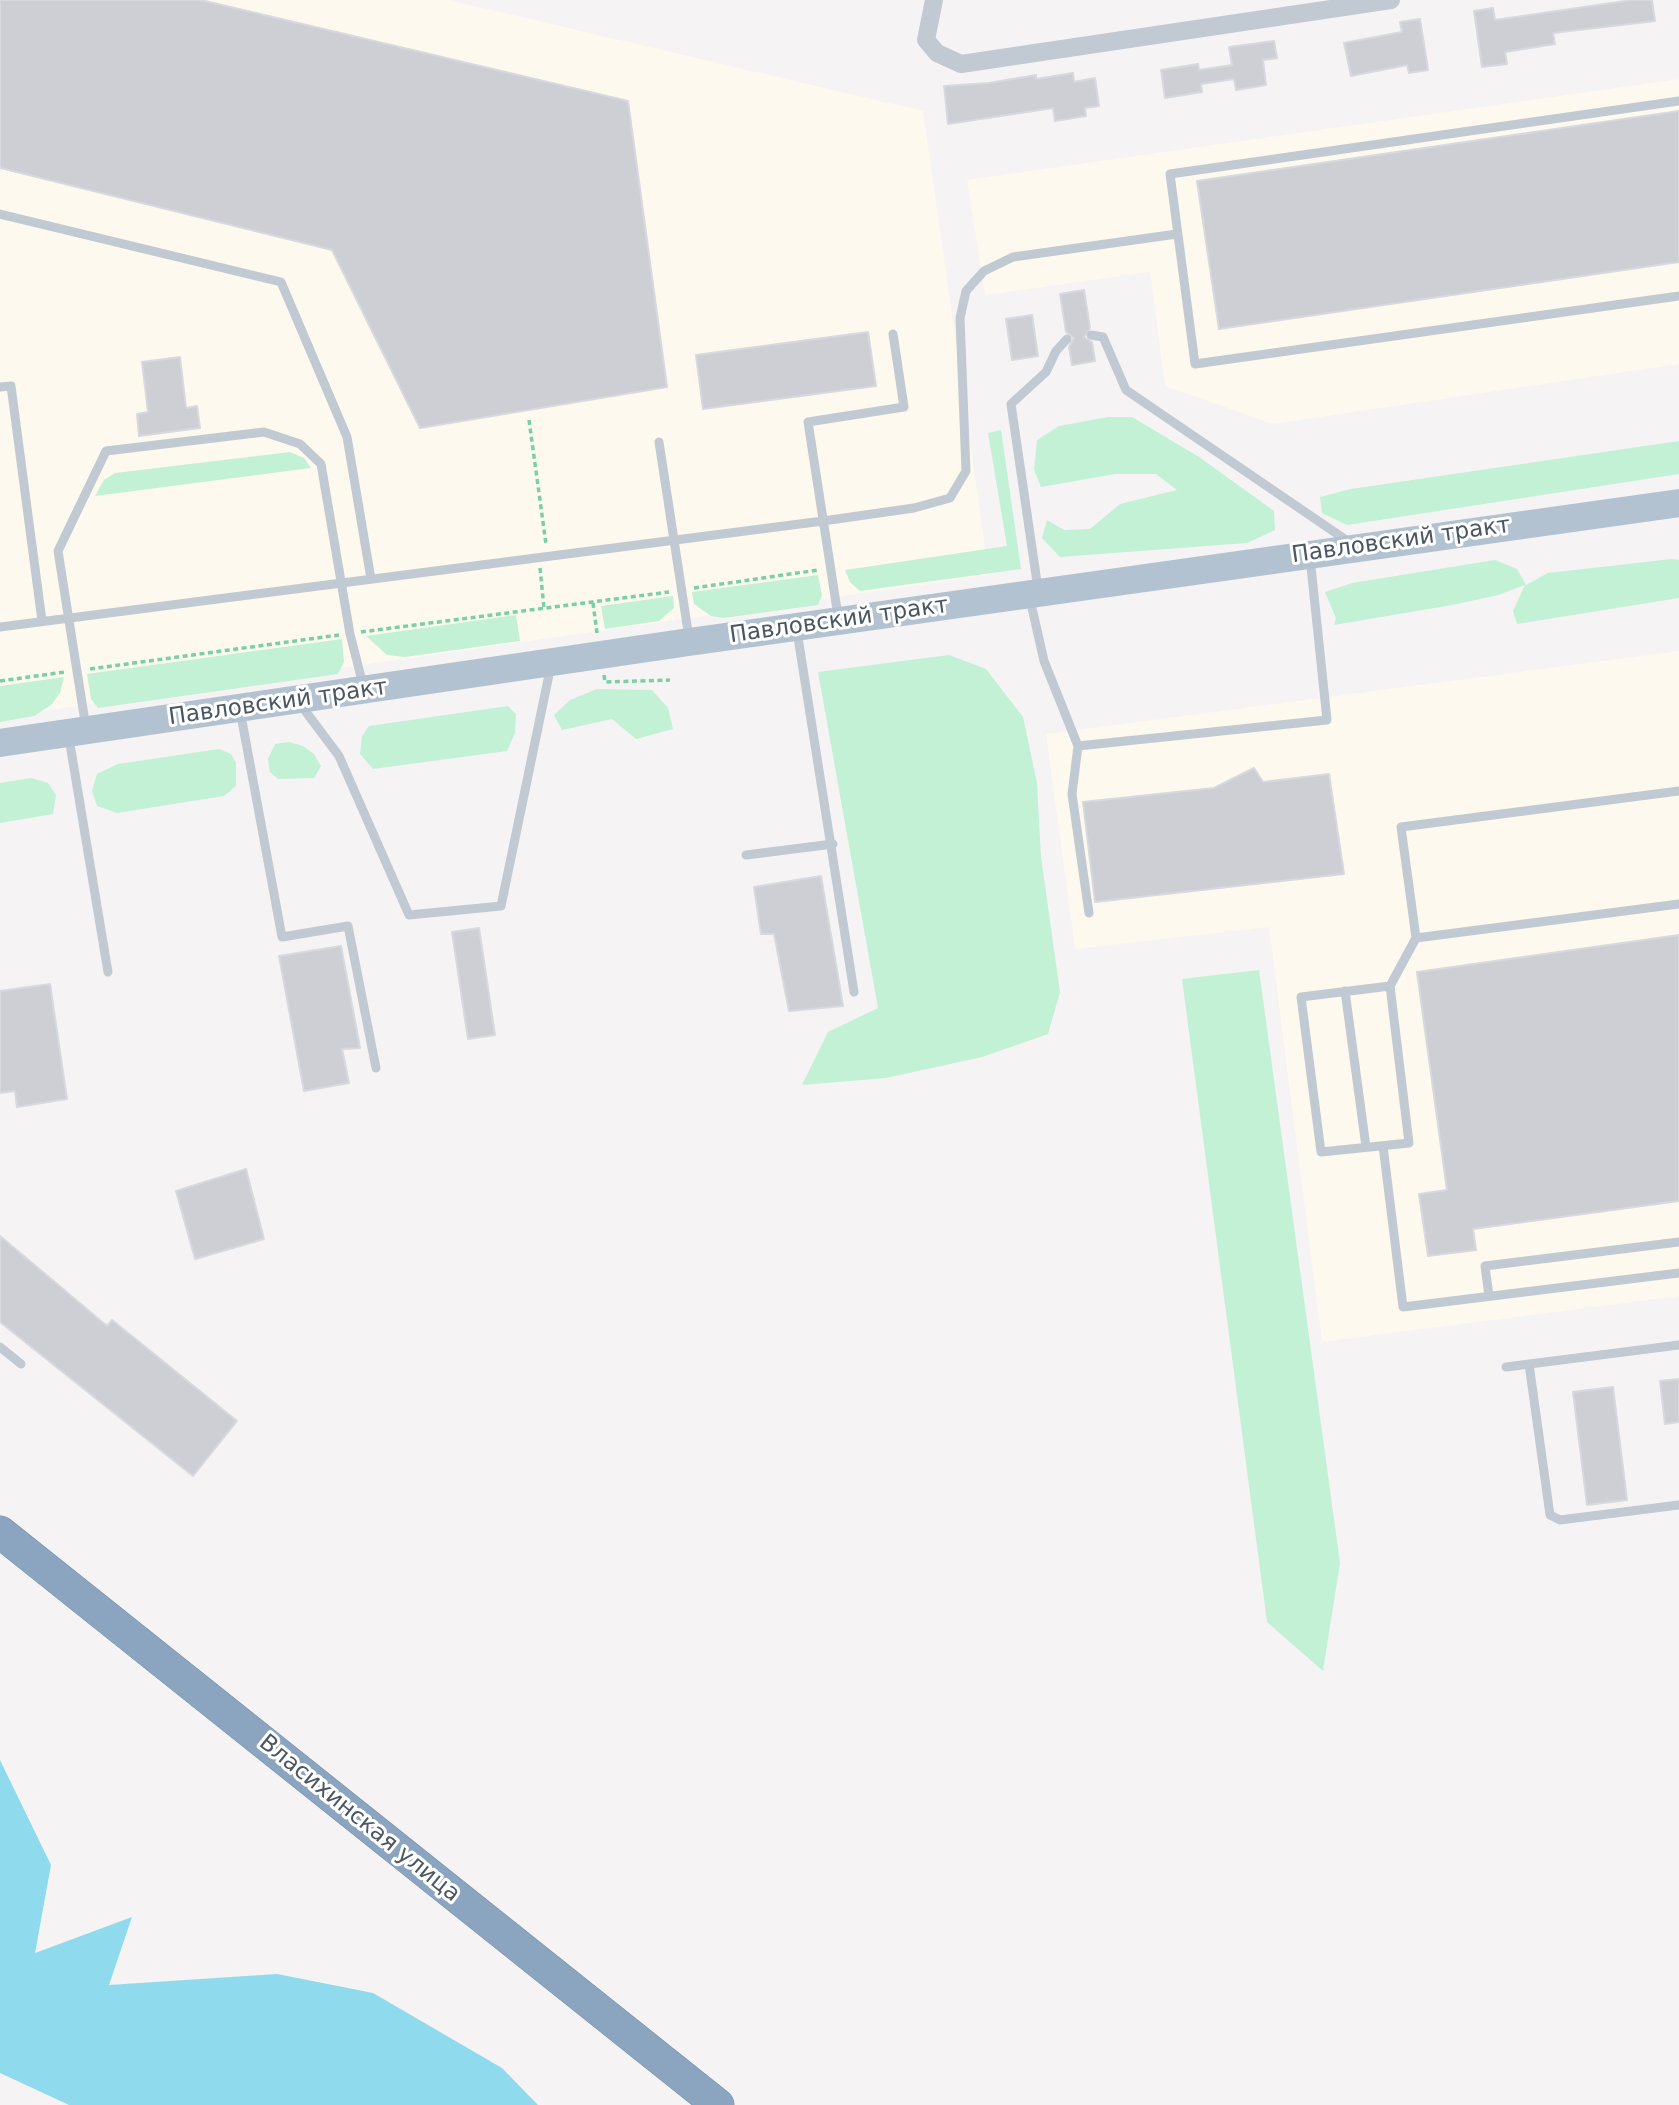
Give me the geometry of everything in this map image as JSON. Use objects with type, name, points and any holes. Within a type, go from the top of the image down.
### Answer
[{"type":"highway","name":"Власихинская улица","points":[[0,1532],[718,2105]]},
{"type":"main road","name":"Павловский тракт","points":[[0,743],[689,642],[1679,503]]},
{"type":"street","points":[[934,0],[926,40],[937,53],[961,64],[1391,0]]},
{"type":"lane","points":[[1679,102],[1170,174],[1195,364],[1679,296]]},
{"type":"lane","points":[[0,214],[281,282],[347,437],[371,579]]},
{"type":"lane","points":[[0,627],[823,521],[914,508],[950,498],[966,471],[960,318],[966,290],[984,271],[1013,257],[1177,234]]},
{"type":"lane","points":[[839,621],[808,422],[904,407],[893,334]]},
{"type":"lane","points":[[1091,335],[1103,337],[1126,390],[1356,547]]},
{"type":"lane","points":[[1067,339],[1056,351],[1046,372],[1011,404],[1044,661],[1078,746],[1072,794],[1089,913]]},
{"type":"lane","points":[[0,387],[11,386],[42,621]]},
{"type":"lane","points":[[108,972],[77,731],[75,671],[58,551],[106,451],[264,432],[300,444],[321,464],[351,634],[365,690]]},
{"type":"lane","points":[[659,442],[689,642]]},
{"type":"lane","points":[[1078,746],[1327,720],[1309,554]]},
{"type":"lane","points":[[797,627],[854,992]]},
{"type":"lane","points":[[296,700],[339,756],[409,915],[501,906],[552,663]]},
{"type":"lane","points":[[240,708],[282,937],[348,926],[376,1068]]},
{"type":"lane","points":[[1390,986],[1301,997],[1321,1152],[1409,1143],[1390,986],[1416,938],[1401,827],[1679,792]]},
{"type":"lane","points":[[746,855],[833,844]]},
{"type":"lane","points":[[1416,938],[1679,904]]},
{"type":"lane","points":[[1345,991],[1366,1147]]},
{"type":"lane","points":[[1383,1146],[1403,1307],[1679,1273]]},
{"type":"lane","points":[[1489,1296],[1485,1266],[1679,1242]]},
{"type":"lane","points":[[1506,1367],[1679,1345]]},
{"type":"lane","points":[[0,1347],[21,1364]]},
{"type":"lane","points":[[1530,1364],[1550,1514],[1560,1520],[1679,1504]]},
{"type":"path","points":[[529,420],[547,556],[540,562],[544,608]]},
{"type":"path","points":[[0,681],[830,568]]},
{"type":"shaded area","points":[[0,0],[449,0],[923,111],[989,575],[0,717]]},
{"type":"shaded area","points":[[1679,79],[1679,364],[1273,424],[1165,386],[1150,272],[985,295],[967,180]]},
{"type":"shaded area","points":[[1679,651],[1679,1296],[1322,1342],[1269,927],[1075,949],[1046,734]]},
{"type":"green space","points":[[1108,417],[1132,417],[1199,457],[1274,511],[1275,530],[1247,543],[1060,557],[1042,538],[1047,520],[1064,530],[1090,529],[1120,504],[1177,490],[1156,474],[1115,474],[1041,487],[1034,470],[1037,440],[1059,426]]},
{"type":"green space","points":[[1001,430],[1021,569],[860,591],[850,582],[845,570],[1007,546],[988,433]]},
{"type":"green space","points":[[1679,441],[1679,474],[1347,525],[1322,513],[1320,497],[1351,489]]},
{"type":"green space","points":[[290,452],[304,458],[311,468],[95,496],[104,480],[115,473]]},
{"type":"green space","points":[[1495,560],[1517,569],[1526,585],[1548,573],[1679,560],[1679,598],[1517,624],[1513,611],[1525,585],[1498,595],[1452,605],[1334,625],[1336,618],[1325,592],[1352,583]]},
{"type":"green space","points":[[818,575],[822,595],[818,605],[723,618],[711,616],[694,604],[692,592]]},
{"type":"green space","points":[[673,596],[674,608],[659,621],[605,629],[601,606]]},
{"type":"green space","points":[[516,615],[520,641],[405,657],[387,655],[366,636]]},
{"type":"green space","points":[[342,639],[344,662],[338,674],[98,708],[91,699],[87,674]]},
{"type":"green space","points":[[949,655],[986,669],[1023,717],[1037,783],[1041,857],[1060,992],[1048,1034],[982,1057],[886,1078],[802,1085],[828,1032],[878,1008],[818,672]]},
{"type":"green space","points":[[64,677],[60,693],[51,705],[34,716],[0,722],[0,686]]},
{"type":"green space","points":[[597,689],[652,690],[668,708],[673,729],[636,739],[612,719],[562,730],[554,715],[570,700]]},
{"type":"green space","points":[[508,706],[516,714],[515,733],[507,751],[373,769],[360,754],[362,736],[369,726]]},
{"type":"green space","points":[[289,742],[303,746],[314,754],[321,766],[314,778],[278,779],[270,772],[268,759],[275,744]]},
{"type":"green space","points":[[219,749],[231,754],[236,763],[236,786],[224,796],[117,813],[97,806],[92,791],[97,774],[118,764]]},
{"type":"green space","points":[[31,778],[48,783],[56,795],[53,814],[0,823],[0,783]]},
{"type":"green space","points":[[1259,970],[1340,1563],[1323,1671],[1267,1622],[1182,979]]},
{"type":"water","points":[[0,1760],[51,1865],[35,1953],[132,1917],[109,1985],[277,1974],[373,1993],[502,2068],[538,2105],[69,2105],[0,2073]]},
{"type":"building","points":[[0,0],[201,0],[628,101],[667,387],[420,428],[332,250],[0,168]]},
{"type":"building","points":[[1632,0],[1652,0],[1655,21],[1553,33],[1555,44],[1505,52],[1507,64],[1482,67],[1474,11],[1493,8],[1495,20]]},
{"type":"building","points":[[1420,19],[1428,70],[1409,73],[1407,65],[1351,76],[1344,43],[1402,32],[1400,22]]},
{"type":"building","points":[[1274,41],[1277,58],[1263,60],[1266,85],[1236,90],[1234,79],[1201,84],[1202,92],[1165,98],[1161,70],[1198,64],[1199,70],[1232,65],[1229,47]]},
{"type":"building","points":[[1073,73],[1074,82],[1095,78],[1099,106],[1085,108],[1086,116],[1055,121],[1053,108],[948,124],[944,86],[989,83],[1036,75],[1036,79]]},
{"type":"building","points":[[1679,111],[1679,262],[1219,329],[1197,181]]},
{"type":"building","points":[[1084,290],[1090,328],[1084,337],[1092,342],[1095,361],[1072,365],[1069,347],[1074,338],[1066,332],[1060,294]]},
{"type":"building","points":[[1032,315],[1038,356],[1012,360],[1006,319]]},
{"type":"building","points":[[868,332],[876,386],[703,409],[696,355]]},
{"type":"building","points":[[180,357],[186,408],[197,406],[200,428],[139,436],[137,414],[148,412],[142,362]]},
{"type":"building","points":[[1254,768],[1263,782],[1329,774],[1344,874],[1095,902],[1083,802],[1214,788]]},
{"type":"building","points":[[821,876],[843,1006],[789,1011],[774,934],[761,934],[754,887]]},
{"type":"building","points":[[479,928],[495,1035],[468,1039],[452,932]]},
{"type":"building","points":[[1679,935],[1679,1201],[1473,1229],[1476,1250],[1428,1256],[1419,1194],[1447,1190],[1417,972]]},
{"type":"building","points":[[341,946],[360,1048],[342,1049],[349,1083],[304,1091],[279,956]]},
{"type":"building","points":[[50,984],[67,1099],[17,1107],[15,1091],[0,1093],[0,991]]},
{"type":"building","points":[[246,1169],[264,1239],[195,1259],[176,1191]]},
{"type":"building","points":[[0,1236],[107,1326],[112,1320],[237,1421],[193,1476],[0,1322]]},
{"type":"building","points":[[1679,1379],[1679,1422],[1665,1424],[1660,1381]]},
{"type":"building","points":[[1613,1387],[1627,1500],[1587,1505],[1573,1392]]}]
